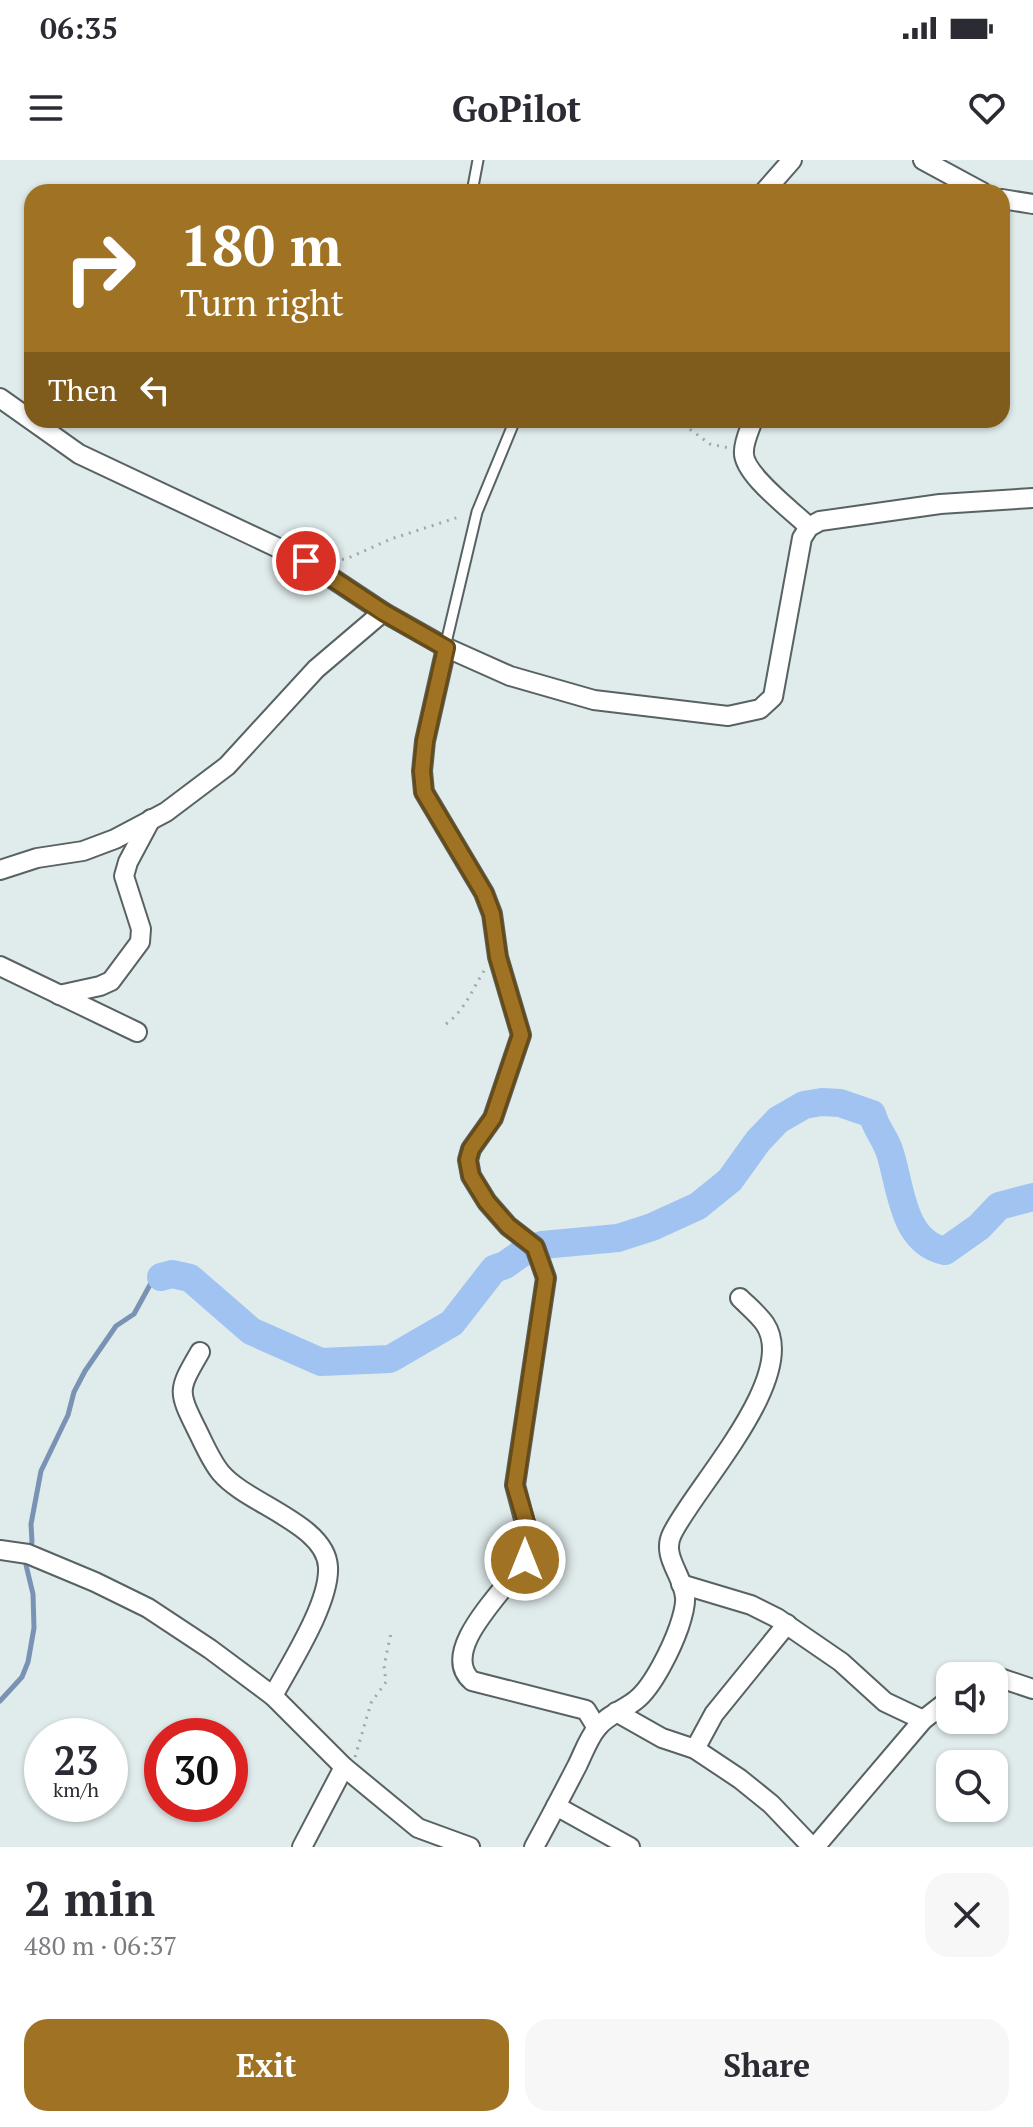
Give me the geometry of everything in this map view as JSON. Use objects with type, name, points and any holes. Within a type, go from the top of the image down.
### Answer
[{"type":"street","points":[[771,184],[792,160]]},
{"type":"street","points":[[923,160],[961,184]]},
{"type":"street","points":[[1010,200],[1033,204]]},
{"type":"street","points":[[0,398],[24,415]]},
{"type":"street","points":[[42,428],[79,454],[306,561],[383,612],[446,648],[510,676],[594,700],[728,716],[760,709],[773,697],[802,538],[809,527],[820,521],[940,504],[1033,498]]},
{"type":"street","points":[[750,428],[743,451],[745,463],[809,527]]},
{"type":"street","points":[[0,870],[37,858],[83,851],[115,839],[166,812],[227,766],[316,669],[383,612]]},
{"type":"street","points":[[446,648],[425,741],[422,771],[424,792],[484,893],[492,914],[498,957],[521,1035],[493,1118],[471,1149],[468,1160],[471,1176],[487,1202],[508,1226],[535,1247],[546,1278],[515,1485],[532,1549],[483,1613],[468,1641],[461,1664],[472,1681],[586,1710],[597,1728]]},
{"type":"street","points":[[59,995],[111,981],[140,942],[141,929],[124,876],[151,819]]},
{"type":"street","points":[[0,966],[137,1032]]},
{"type":"street","points":[[534,1847],[597,1728],[638,1699],[666,1656],[679,1626],[686,1602],[668,1551],[670,1539],[684,1511],[717,1469],[754,1409],[766,1379],[772,1347],[766,1326],[740,1298]]},
{"type":"street","points":[[200,1352],[183,1381],[181,1393],[214,1463],[242,1491],[317,1540],[326,1555],[327,1584],[318,1609],[273,1696]]},
{"type":"street","points":[[0,1550],[28,1554],[148,1608],[273,1696],[347,1769],[418,1828],[470,1847]]},
{"type":"street","points":[[681,1584],[751,1605],[787,1624],[841,1662],[885,1702],[923,1720]]},
{"type":"street","points":[[695,1749],[714,1714],[787,1624]]},
{"type":"street","points":[[1008,1683],[1033,1689]]},
{"type":"street","points":[[616,1712],[662,1738],[695,1749],[740,1779],[771,1804],[814,1847],[923,1720],[936,1710]]},
{"type":"street","points":[[302,1847],[347,1769]]},
{"type":"street","points":[[556,1806],[630,1847]]},
{"type":"lane","points":[[474,184],[478,160]]},
{"type":"lane","points":[[446,648],[477,512],[512,428]]},
{"type":"path","points":[[688,428],[710,444],[743,451]]},
{"type":"path","points":[[306,561],[346,559],[391,539],[477,512]]},
{"type":"path","points":[[446,1024],[471,998],[481,976],[498,957]]},
{"type":"path","points":[[347,1769],[371,1703],[386,1682],[385,1660],[391,1633]]},
{"type":"waterway","points":[[161,1277],[172,1274],[190,1278],[251,1331],[321,1362],[390,1359],[452,1323],[494,1269],[525,1251],[542,1245],[618,1238],[652,1227],[698,1206],[730,1180],[758,1141],[778,1120],[804,1105],[822,1102],[840,1103],[872,1114],[890,1153],[912,1225],[931,1246],[945,1251],[979,1227],[999,1206],[1033,1197]]},
{"type":"waterway","points":[[0,1701],[22,1677],[28,1662],[34,1628],[33,1594],[26,1565],[41,1471],[85,1371],[116,1326],[134,1314],[151,1283],[161,1277]]},
{"type":"route","points":[[306,561],[383,612],[446,648],[425,741],[422,771],[424,792],[484,893],[492,914],[498,957],[521,1035],[493,1118],[471,1149],[468,1160],[471,1176],[487,1202],[508,1226],[535,1247],[546,1278],[515,1485],[532,1543],[525,1560]]}]
